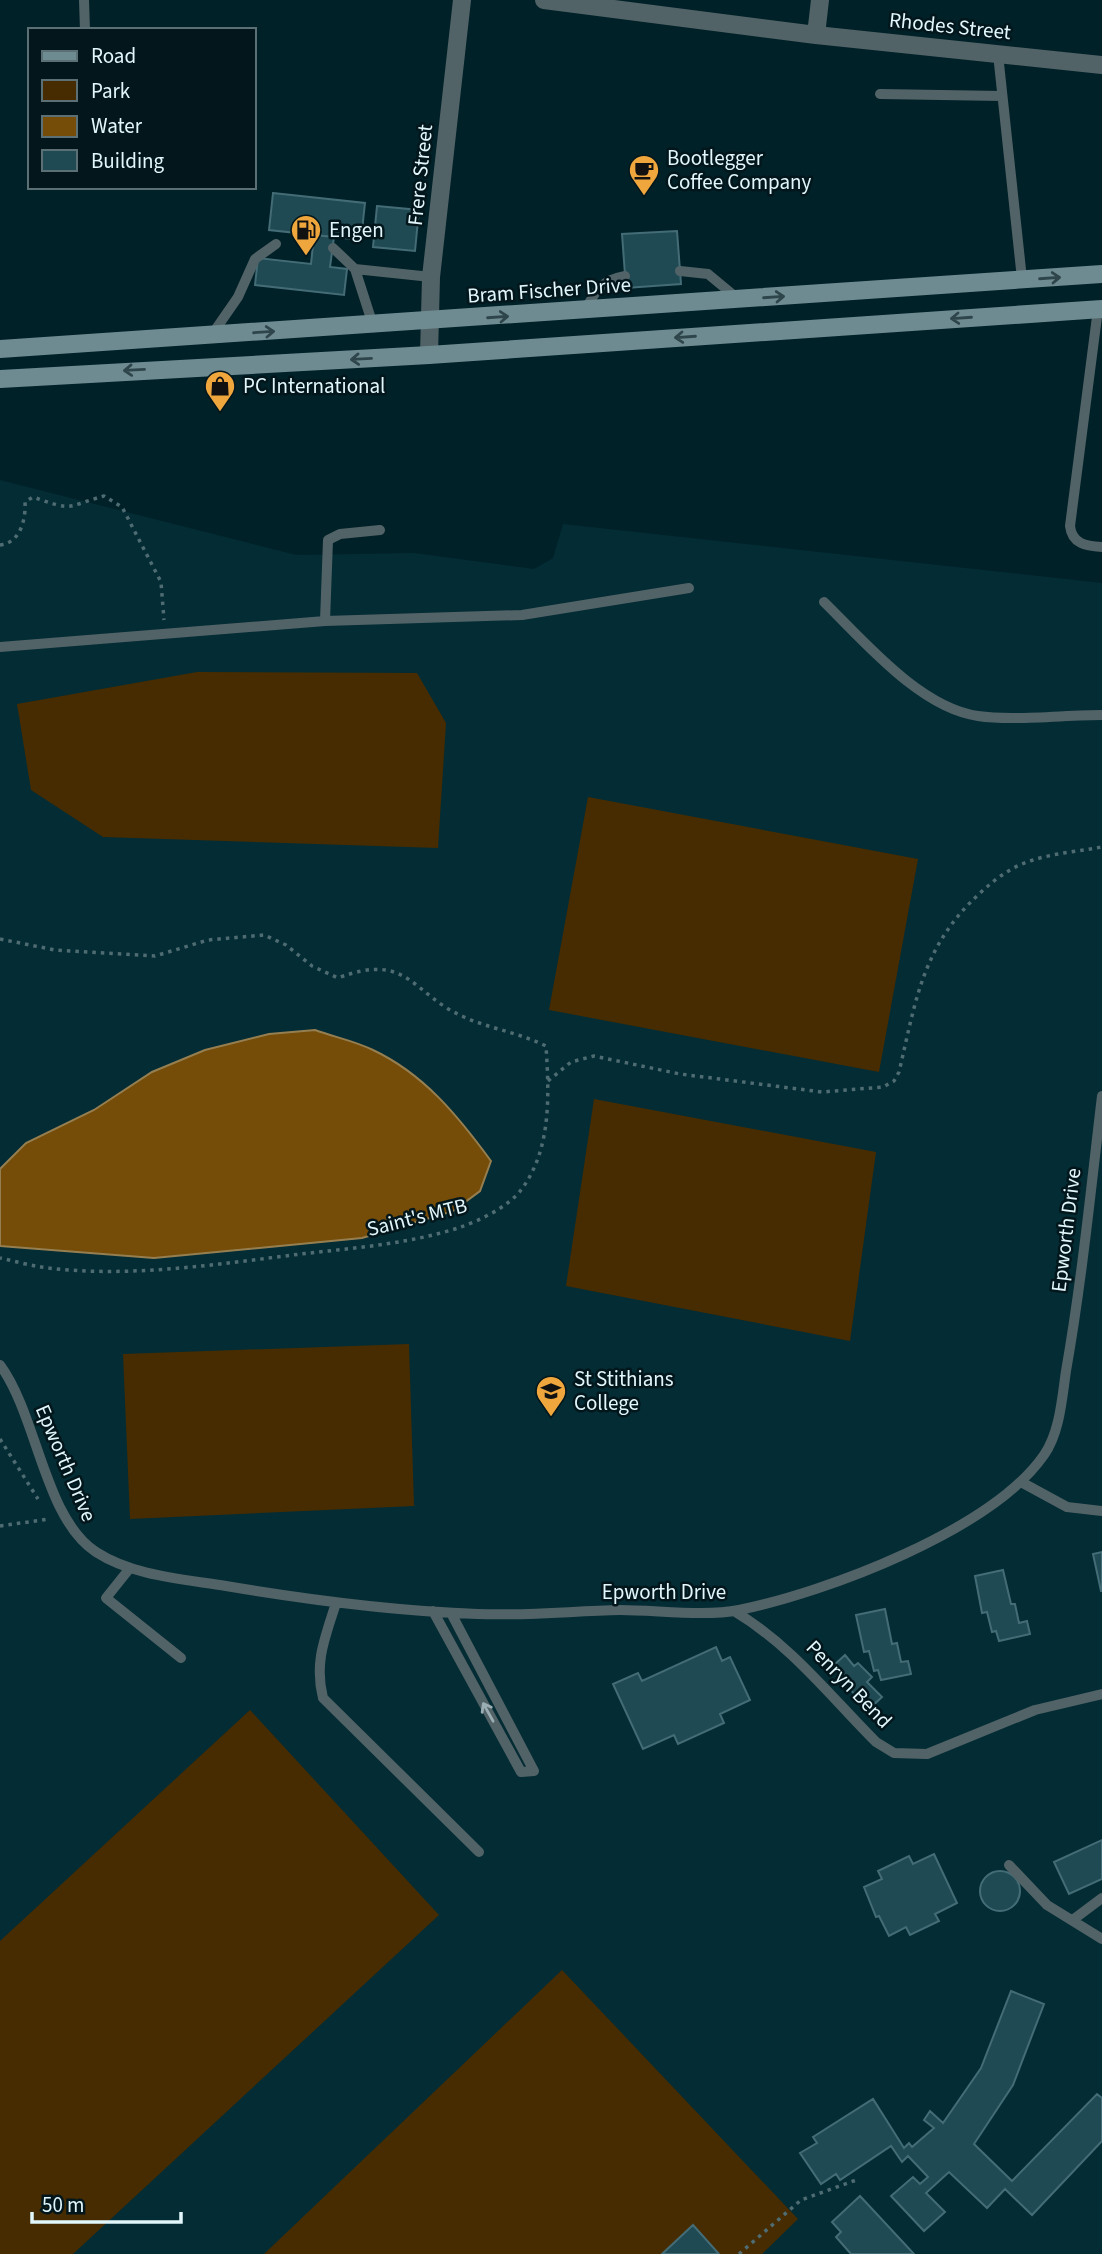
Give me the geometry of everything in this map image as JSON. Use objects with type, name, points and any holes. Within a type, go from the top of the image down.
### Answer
[{"type":"main road","name":"Bram Fischer Drive","points":[[0,349],[1102,274]]},
{"type":"main road","points":[[0,379],[429,355],[1100,309]]},
{"type":"street","name":"Frere Street","points":[[429,355],[431,277],[462,0]]},
{"type":"street","name":"Rhodes Street","points":[[544,0],[816,35],[1102,65]]},
{"type":"street","points":[[816,35],[820,0]]},
{"type":"lane","points":[[84,0],[85,28]]},
{"type":"lane","points":[[998,54],[1021,279]]},
{"type":"lane","points":[[880,94],[1002,96]]},
{"type":"lane","points":[[211,336],[238,297],[255,259],[276,244]]},
{"type":"lane","points":[[333,248],[355,269],[362,298],[373,325]]},
{"type":"lane","points":[[355,269],[431,277]]},
{"type":"lane","points":[[680,271],[708,274],[739,300]]},
{"type":"lane","points":[[585,310],[600,285],[612,278],[625,276]]},
{"type":"lane","points":[[1100,309],[1096,361],[1070,526],[1071,536],[1077,542],[1102,547]]},
{"type":"lane","points":[[325,621],[328,540],[340,534],[380,530]]},
{"type":"lane","points":[[0,647],[325,621],[522,615],[689,588]]},
{"type":"lane","points":[[824,602],[895,670],[946,708],[978,716],[1102,715]]},
{"type":"lane","name":"Epworth Drive","points":[[0,1365],[30,1424],[63,1514],[78,1538],[99,1554],[130,1567],[173,1578],[336,1603],[451,1613],[734,1611],[815,1591],[877,1567],[978,1512],[1021,1482],[1048,1449],[1059,1415],[1071,1345],[1102,1096]]},
{"type":"lane","points":[[1021,1482],[1067,1507],[1102,1511]]},
{"type":"lane","points":[[130,1567],[106,1598],[181,1658]]},
{"type":"lane","points":[[336,1603],[317,1676],[323,1699],[479,1852]]},
{"type":"lane","points":[[433,1611],[521,1772],[534,1771],[451,1613]]},
{"type":"lane","name":"Penryn Bend","points":[[734,1611],[766,1630],[790,1650],[876,1742],[894,1753],[927,1754],[1035,1710],[1102,1695]]},
{"type":"lane","points":[[1009,1865],[1046,1905],[1074,1919],[1102,1939]]},
{"type":"lane","points":[[1074,1919],[1102,1898]]},
{"type":"path","points":[[0,545],[6,545],[19,533],[26,516],[25,502],[33,497],[57,508],[71,508],[104,496],[121,507],[161,582],[165,633]]},
{"type":"path","points":[[548,1081],[571,1062],[594,1056],[680,1074],[822,1092],[883,1087],[894,1081],[900,1072],[925,971],[934,948],[953,920],[997,877],[1017,866],[1034,859],[1102,847]]},
{"type":"path","name":"Saint's MTB","points":[[0,939],[55,950],[155,956],[208,940],[264,935],[286,945],[312,966],[338,978],[363,968],[413,979],[460,1015],[546,1046],[548,1081],[548,1120],[537,1158],[521,1191],[494,1212],[459,1227],[369,1246],[156,1269],[42,1267],[0,1258]]},
{"type":"path","points":[[0,1526],[49,1518]]},
{"type":"path","points":[[739,2254],[801,2200],[859,2179]]},
{"type":"shaded area","name":"St Stithians College","points":[[0,480],[296,555],[414,553],[534,569],[553,558],[563,524],[1102,583],[1102,2254],[0,2254]]},
{"type":"green space","points":[[197,672],[417,673],[446,723],[438,848],[103,837],[31,790],[17,704]]},
{"type":"green space","points":[[588,797],[918,859],[879,1072],[549,1010]]},
{"type":"green space","points":[[594,1099],[876,1152],[850,1341],[566,1286]]},
{"type":"green space","points":[[409,1344],[414,1506],[130,1519],[123,1354]]},
{"type":"green space","points":[[250,1710],[439,1915],[73,2254],[0,2254],[0,1941]]},
{"type":"green space","points":[[562,1970],[798,2219],[762,2254],[264,2254]]},
{"type":"water","points":[[315,1030],[373,1050],[408,1071],[439,1098],[491,1161],[480,1191],[453,1211],[362,1238],[154,1258],[0,1246],[0,1169],[26,1143],[94,1110],[152,1072],[205,1050],[269,1034]]},
{"type":"building","points":[[273,193],[365,203],[361,240],[269,230]]},
{"type":"building","points":[[377,206],[419,210],[415,251],[373,247]]},
{"type":"building","points":[[677,231],[681,284],[626,288],[622,234]]},
{"type":"building","points":[[314,235],[334,237],[330,267],[347,269],[344,295],[255,285],[258,258],[311,264]]},
{"type":"building","points":[[1102,1552],[1102,1591],[1101,1591],[1093,1554]]},
{"type":"building","points":[[1003,1570],[1011,1604],[1015,1604],[1019,1623],[1027,1621],[1030,1634],[999,1641],[996,1631],[992,1632],[987,1612],[982,1613],[975,1576]]},
{"type":"building","points":[[885,1609],[892,1644],[897,1643],[901,1662],[908,1661],[911,1674],[881,1680],[878,1670],[874,1671],[869,1651],[864,1652],[856,1615]]},
{"type":"building","points":[[716,1647],[722,1661],[730,1657],[750,1700],[720,1714],[724,1723],[678,1744],[674,1735],[643,1749],[613,1684],[638,1673],[642,1681]]},
{"type":"building","points":[[845,1655],[854,1666],[858,1663],[872,1677],[867,1682],[882,1697],[869,1709],[840,1679],[844,1675],[834,1665]]},
{"type":"building","points":[[1102,1840],[1102,1879],[1069,1894],[1054,1862]]},
{"type":"building","points":[[934,1854],[957,1903],[935,1914],[939,1921],[910,1935],[906,1927],[889,1936],[879,1916],[876,1917],[864,1887],[882,1879],[878,1871],[909,1856],[913,1864]]},
{"type":"building","points":[[1000,1871],[1008,1872],[1014,1877],[1019,1883],[1019,1899],[1014,1905],[1008,1910],[1000,1911],[992,1910],[986,1905],[981,1899],[980,1891],[981,1883],[986,1877],[992,1872]]},
{"type":"building","points":[[1011,1991],[1044,2004],[1013,2085],[974,2144],[1012,2181],[1097,2094],[1102,2098],[1102,2141],[1032,2215],[1005,2189],[987,2208],[949,2172],[926,2193],[945,2212],[924,2231],[891,2196],[913,2177],[920,2184],[928,2177],[908,2156],[902,2162],[891,2146],[840,2180],[836,2174],[821,2184],[800,2153],[817,2143],[813,2137],[873,2099],[904,2148],[909,2143],[912,2147],[934,2128],[924,2120],[930,2111],[943,2123],[981,2068]]},
{"type":"building","points":[[860,2196],[914,2254],[851,2254],[836,2237],[841,2232],[832,2222]]},
{"type":"building","points":[[693,2225],[719,2254],[662,2254]]},
{"type":"place","name":"Bootlegger Coffee Company","points":[[644,197]]},
{"type":"place","name":"Engen","points":[[306,257]]},
{"type":"place","name":"PC International","points":[[220,413]]},
{"type":"place","name":"St Stithians College","points":[[551,1418]]}]
